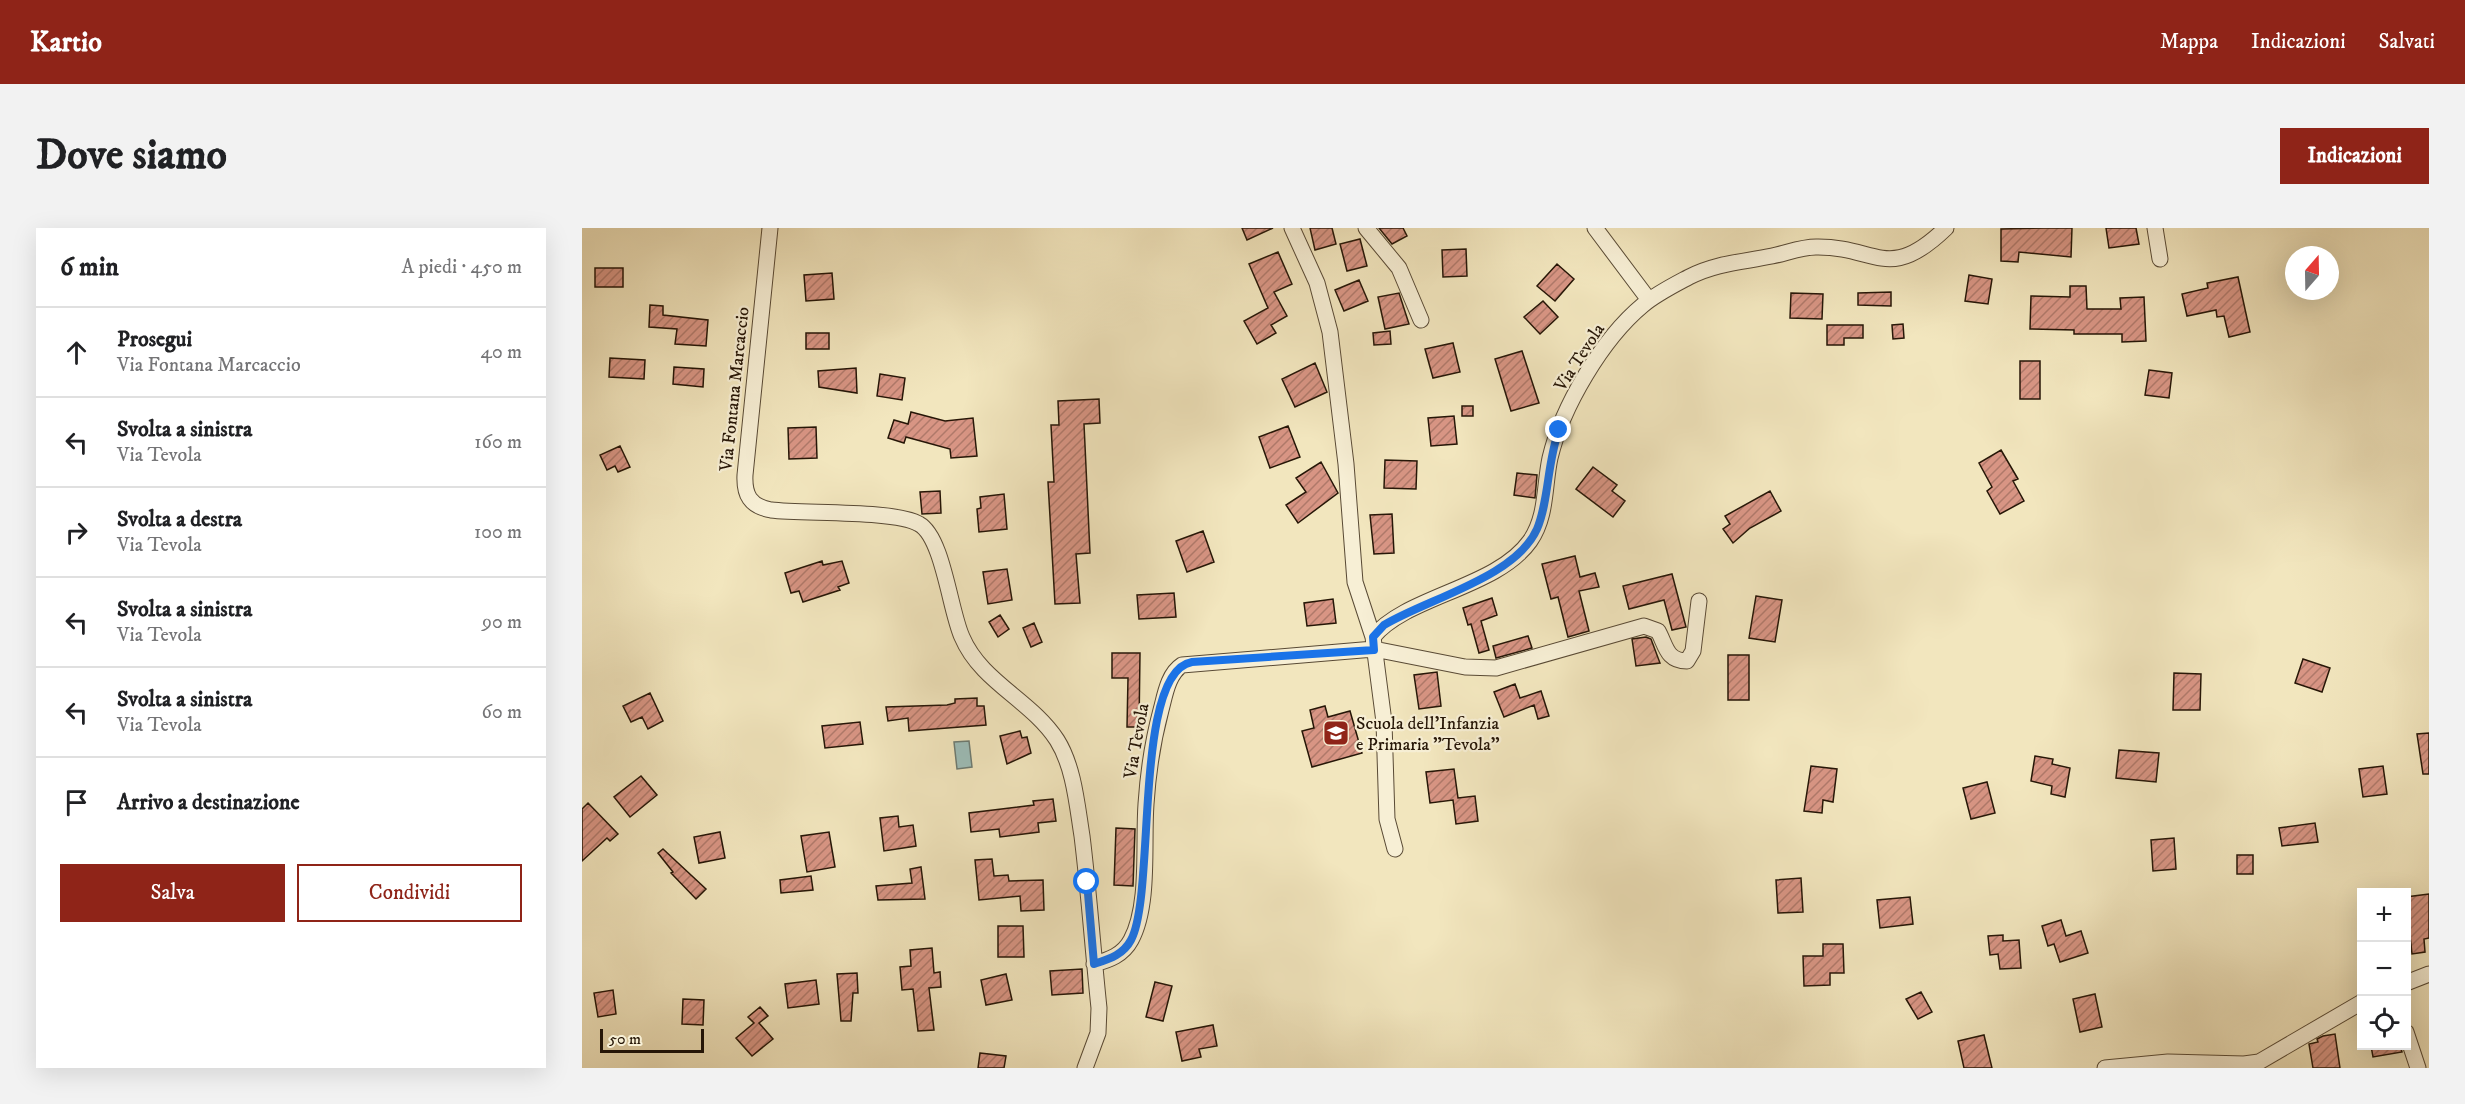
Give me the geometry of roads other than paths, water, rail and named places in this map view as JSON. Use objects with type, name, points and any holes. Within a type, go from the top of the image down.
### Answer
[{"type":"street","name":"Via Fontana Marcaccio","points":[[770,228],[745,475],[747,496],[757,506],[771,510],[903,519],[918,523],[928,531],[967,648],[993,679],[1043,722],[1062,750],[1079,818],[1099,1026],[1085,1068]]},
{"type":"street","points":[[1292,228],[1317,283],[1328,322],[1344,446],[1355,582],[1373,643],[1384,722],[1387,819],[1395,849]]},
{"type":"street","points":[[1366,228],[1399,268],[1422,320]]},
{"type":"street","points":[[1595,228],[1649,300]]},
{"type":"street","name":"Via Tevola","points":[[1373,643],[1394,619],[1505,563],[1529,543],[1542,515],[1550,460],[1562,423],[1602,351],[1623,324],[1649,300],[1715,266],[1804,248],[1831,248],[1878,259],[1902,258],[1924,246],[1946,228]]},
{"type":"street","points":[[2155,228],[2160,259]]},
{"type":"street","name":"Via Tevola","points":[[1094,964],[1116,957],[1124,950],[1136,927],[1142,897],[1149,773],[1162,703],[1171,677],[1178,668],[1192,662],[1373,643],[1465,667],[1496,668],[1647,626],[1658,631],[1669,654],[1677,660],[1687,661],[1693,651],[1699,601]]},
{"type":"street","points":[[2411,981],[2429,974]]},
{"type":"street","points":[[2105,1068],[2168,1062],[2244,1064],[2259,1062],[2357,1004]]},
{"type":"street","points":[[2411,1047],[2418,1068]]},
{"type":"water","points":[[969,741],[972,767],[957,769],[954,742]]},
{"type":"place","name":"Scuola dell'Infanzia e Primaria \"Tevola\"","points":[[1336,733]]}]
